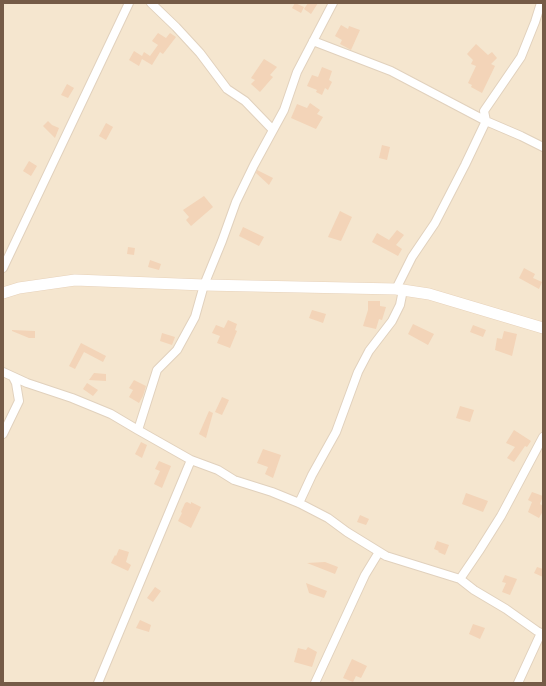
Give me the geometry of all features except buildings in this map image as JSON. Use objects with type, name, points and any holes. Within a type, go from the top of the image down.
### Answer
[{"type":"street","points":[[3,268],[129,3]]},
{"type":"street","points":[[151,3],[200,53],[227,89],[245,101],[274,130]]},
{"type":"street","points":[[138,430],[157,370],[177,350],[195,317],[204,285],[222,242],[236,202],[254,164],[284,110],[297,72],[333,3]]},
{"type":"street","points":[[299,503],[312,475],[336,432],[358,372],[369,351],[392,321],[400,304],[400,289],[412,257],[435,223],[486,121],[484,111],[521,58],[541,3]]},
{"type":"street","points":[[313,41],[391,71],[486,121],[543,147]]},
{"type":"street","points":[[3,293],[19,288],[75,280],[204,285],[400,289],[429,294],[543,328]]},
{"type":"street","points":[[3,372],[27,383],[105,411],[191,460],[218,470],[234,480],[272,492],[299,503],[328,518],[347,532],[386,556],[460,579],[542,634],[518,683]]},
{"type":"street","points":[[3,434],[18,401],[16,382],[13,377]]},
{"type":"street","points":[[460,579],[501,516],[543,437]]},
{"type":"street","points":[[98,683],[191,460]]},
{"type":"street","points":[[315,683],[365,575],[379,552]]},
{"type":"shaded area","points":[[3,3],[543,3],[543,683],[3,683]]}]
